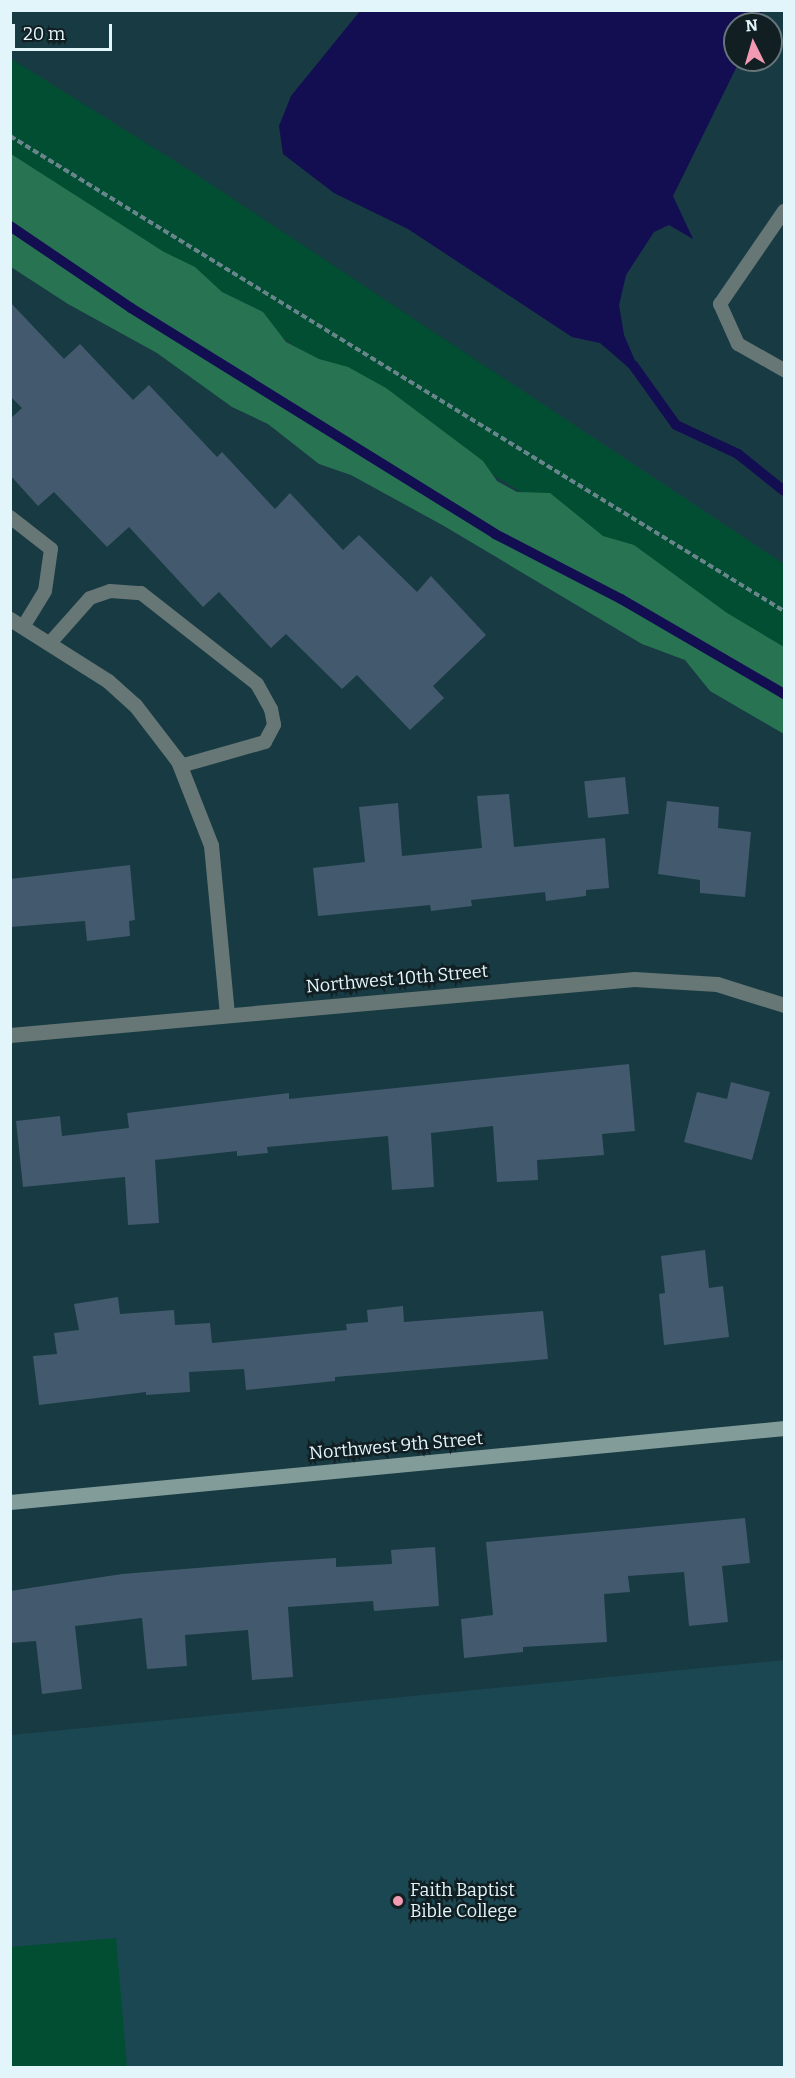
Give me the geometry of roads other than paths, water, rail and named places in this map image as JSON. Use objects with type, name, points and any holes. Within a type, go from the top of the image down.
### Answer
[{"type":"street","points":[[17,623],[108,681],[135,705],[181,766],[211,845],[227,1013]]},
{"type":"street","name":"Northwest 10th Street","points":[[10,1035],[227,1013],[634,979],[717,984],[784,1005]]},
{"type":"street","name":"Northwest 9th Street","points":[[10,1502],[784,1428]]},
{"type":"lane","points":[[784,211],[720,304],[738,344],[784,370]]},
{"type":"lane","points":[[10,517],[51,549],[45,591],[17,623]]},
{"type":"lane","points":[[50,643],[90,598],[110,591],[141,593],[257,684],[271,709],[274,725],[266,742],[181,766]]},
{"type":"waterway","points":[[10,226],[131,308],[495,534],[621,599],[784,694]]},
{"type":"waterway","points":[[633,365],[676,425],[738,454],[784,491]]},
{"type":"place","name":"Faith Baptist Bible College","points":[[398,1901]]}]
